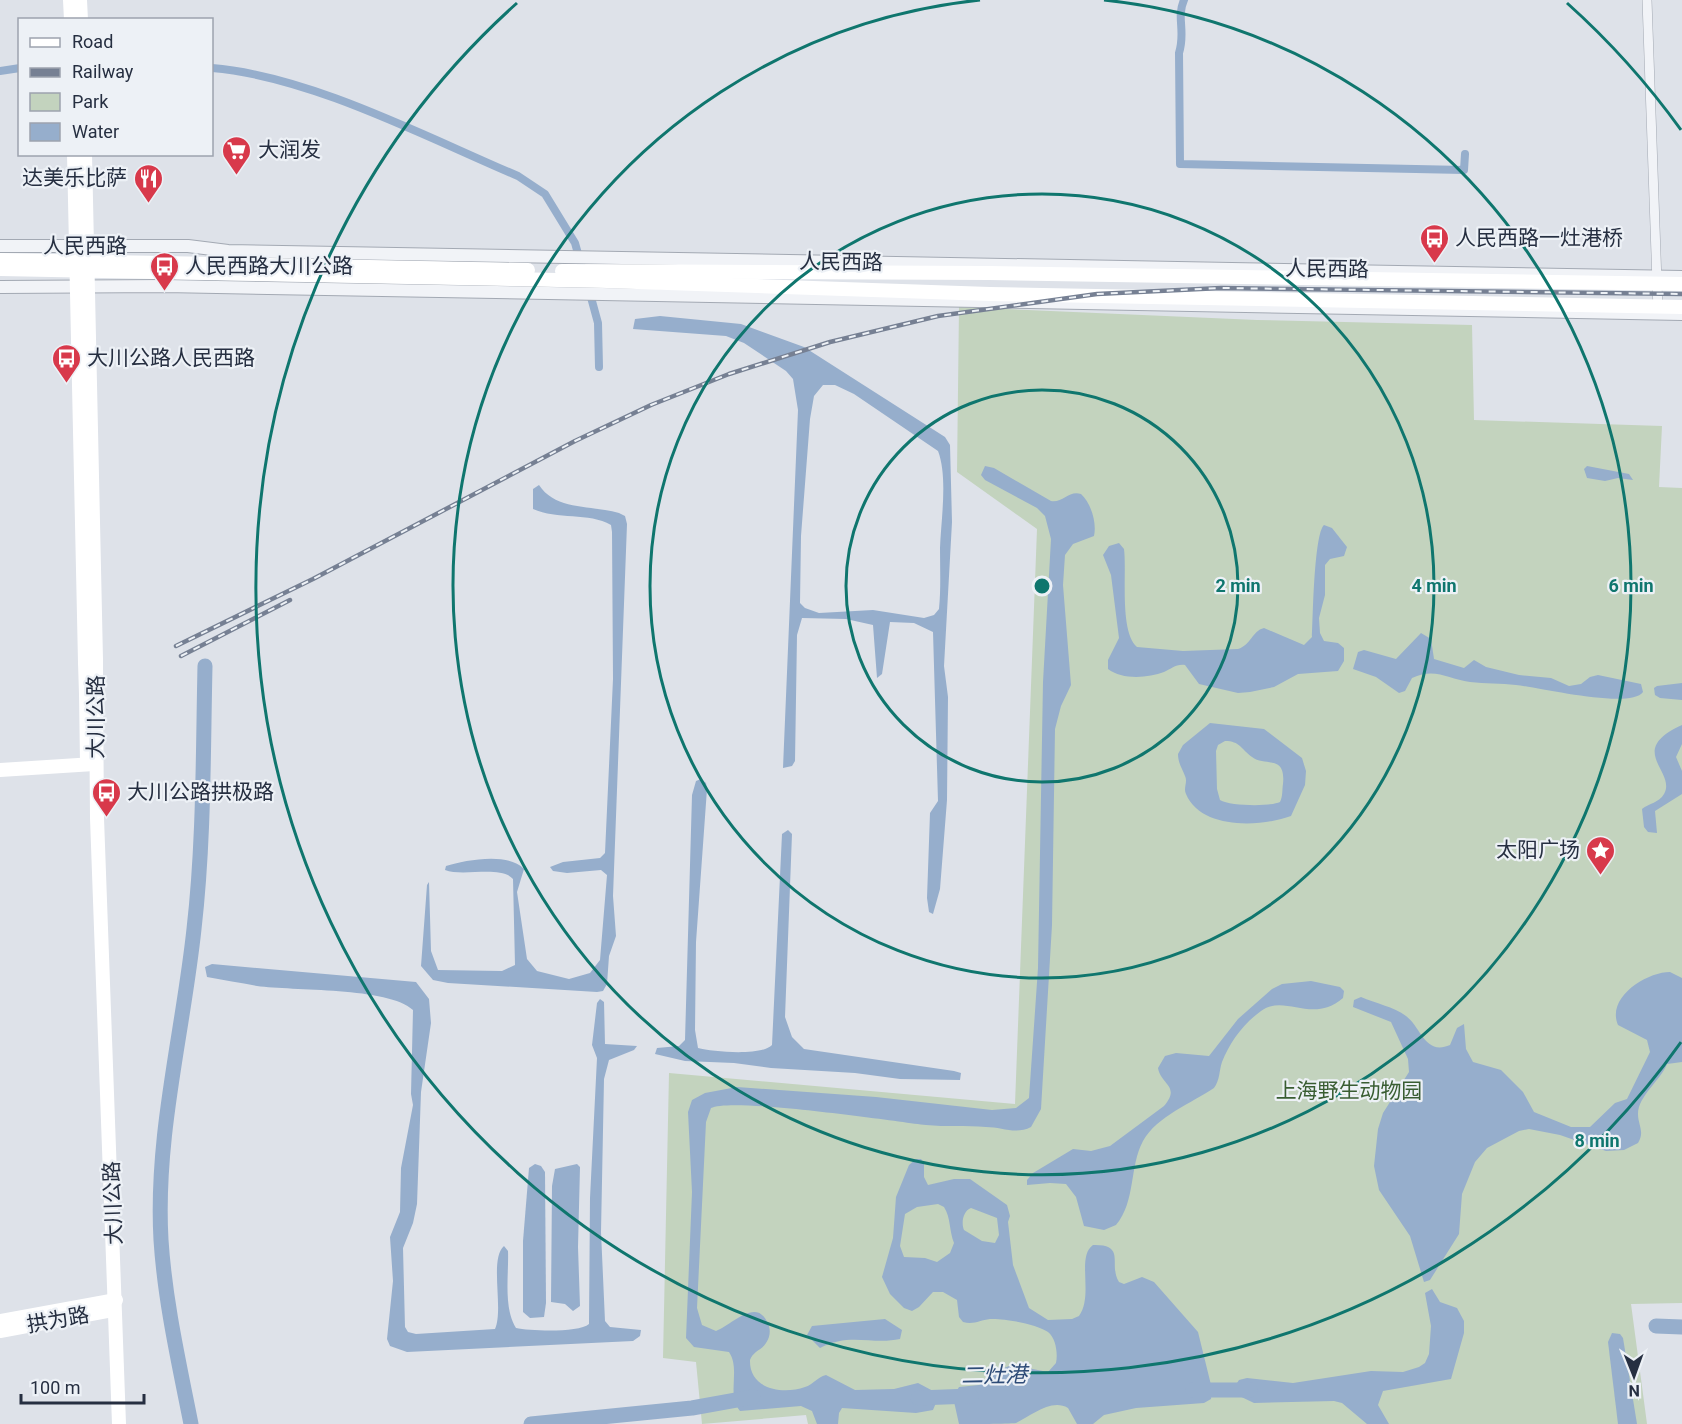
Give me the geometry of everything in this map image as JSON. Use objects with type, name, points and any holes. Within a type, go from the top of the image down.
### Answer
[{"type":"main road","points":[[70,0],[71,18]]},
{"type":"main road","points":[[80,0],[81,18]]},
{"type":"main road","name":"大川公路","points":[[74,156],[82,266],[91,760],[112,1306],[119,1424]]},
{"type":"main road","name":"大川公路","points":[[81,246],[85,156]]},
{"type":"main road","name":"人民西路","points":[[0,260],[82,266],[255,270],[572,269],[605,276],[1002,295],[1658,310],[1682,307]]},
{"type":"main road","name":"人民西路","points":[[0,269],[82,266]]},
{"type":"main road","name":"人民西路","points":[[605,276],[977,273],[1657,280],[1682,284]]},
{"type":"main road","points":[[0,762],[91,760]]},
{"type":"main road","points":[[0,770],[91,760]]},
{"type":"main road","name":"大川公路","points":[[110,1424],[112,1306]]},
{"type":"main road","name":"拱为路","points":[[0,1321],[112,1306]]},
{"type":"main road","name":"拱为路","points":[[0,1331],[112,1306]]},
{"type":"street","points":[[1647,0],[1658,310]]},
{"type":"street","name":"人民西路","points":[[0,246],[188,246],[226,269]]},
{"type":"street","name":"人民西路","points":[[0,287],[82,286],[226,269],[578,294],[605,276]]},
{"type":"street","name":"人民西路","points":[[1657,280],[1682,277]]},
{"type":"street","name":"人民西路","points":[[1658,310],[1682,314]]},
{"type":"green space","name":"上海野生动物园","points":[[959,307],[1257,320],[1472,325],[1474,420],[1662,426],[1659,487],[1682,488],[1682,1303],[1631,1304],[1647,1424],[808,1424],[806,1415],[702,1424],[696,1362],[663,1358],[669,1073],[1015,1104],[1037,529],[957,472]]},
{"type":"water","points":[[660,316],[741,324],[804,347],[945,437],[950,445],[952,522],[944,666],[948,697],[947,800],[940,889],[933,914],[929,912],[927,898],[930,813],[938,801],[933,632],[914,623],[890,622],[882,674],[877,678],[873,625],[846,619],[802,618],[797,635],[795,761],[792,766],[783,768],[798,410],[793,379],[786,371],[744,343],[726,336],[633,329],[635,319]],"holes":[[[823,385],[835,385],[854,394],[938,451],[943,473],[943,499],[940,601],[939,609],[934,615],[924,618],[873,610],[819,613],[805,608],[800,603],[801,536],[810,419],[814,396]]]},
{"type":"water","points":[[985,466],[994,468],[1051,501],[1077,493],[1081,494],[1090,508],[1095,525],[1094,536],[1073,544],[1065,555],[1063,585],[1071,685],[1061,706],[1055,729],[1052,925],[1041,1109],[1031,1127],[1014,1131],[978,1126],[926,1125],[780,1107],[725,1105],[711,1108],[706,1122],[697,1308],[702,1325],[716,1331],[751,1312],[757,1312],[763,1316],[769,1326],[769,1336],[750,1360],[751,1370],[761,1383],[777,1390],[808,1386],[826,1375],[855,1390],[894,1389],[918,1383],[935,1392],[938,1398],[933,1410],[916,1413],[842,1408],[838,1424],[817,1424],[812,1411],[801,1406],[740,1411],[734,1397],[734,1366],[729,1352],[694,1347],[686,1338],[692,1192],[688,1112],[692,1100],[705,1093],[737,1087],[876,1097],[992,1110],[1016,1108],[1029,1098],[1038,968],[1043,682],[1051,539],[1045,516],[1037,508],[985,480],[981,475]]},
{"type":"water","points":[[1587,466],[1629,474],[1633,480],[1618,478],[1605,481],[1587,478],[1584,469]]},
{"type":"water","points":[[539,485],[546,493],[565,503],[619,513],[625,516],[627,524],[613,896],[616,936],[609,956],[607,984],[603,991],[597,992],[448,983],[433,980],[421,966],[429,882],[431,951],[438,970],[502,971],[515,965],[513,879],[500,873],[445,870],[446,866],[486,859],[508,861],[524,869],[517,892],[527,959],[537,971],[569,979],[590,973],[600,960],[607,875],[601,870],[567,873],[553,871],[550,867],[563,862],[600,858],[605,853],[613,679],[612,532],[611,525],[602,521],[533,509],[533,489]]},
{"type":"water","points":[[1324,525],[1332,528],[1347,547],[1344,556],[1330,559],[1325,565],[1325,595],[1319,618],[1320,633],[1324,641],[1338,643],[1344,648],[1344,661],[1338,671],[1298,674],[1274,687],[1238,693],[1199,684],[1185,665],[1143,677],[1120,675],[1108,669],[1108,660],[1119,638],[1111,575],[1103,555],[1109,546],[1119,543],[1124,549],[1126,615],[1131,639],[1137,647],[1183,651],[1238,649],[1264,628],[1304,645],[1312,637],[1316,559]]},
{"type":"water","points":[[1421,633],[1431,639],[1434,659],[1464,668],[1474,660],[1486,667],[1519,675],[1551,678],[1569,686],[1581,684],[1590,677],[1598,675],[1641,684],[1643,692],[1635,697],[1603,698],[1516,685],[1462,681],[1428,674],[1412,678],[1405,691],[1399,693],[1376,677],[1353,669],[1358,652],[1364,650],[1396,659]]},
{"type":"water","points":[[1682,683],[1682,700],[1660,698],[1655,695],[1654,688],[1657,686]]},
{"type":"water","points":[[1210,723],[1264,729],[1302,758],[1306,771],[1305,785],[1291,816],[1264,822],[1233,823],[1205,814],[1194,806],[1185,792],[1186,778],[1179,763],[1178,754],[1183,745]],"holes":[[[1230,741],[1257,760],[1278,765],[1283,775],[1280,802],[1250,805],[1232,804],[1220,800],[1217,789],[1216,751],[1218,745]]]},
{"type":"water","points":[[1682,725],[1682,744],[1676,757],[1682,771],[1682,794],[1655,811],[1657,833],[1648,832],[1644,827],[1642,809],[1662,797],[1666,785],[1656,761],[1657,744],[1665,734]]},
{"type":"water","points":[[701,779],[706,783],[707,789],[696,942],[695,1030],[698,1048],[725,1052],[748,1052],[758,1051],[772,1045],[782,834],[788,830],[792,834],[785,1017],[792,1037],[804,1049],[954,1071],[961,1073],[960,1080],[900,1079],[855,1073],[685,1061],[655,1054],[657,1048],[679,1046],[685,1040],[692,795],[696,781]]},
{"type":"water","points":[[212,964],[416,982],[429,999],[431,1023],[421,1092],[417,1204],[413,1223],[403,1248],[405,1327],[408,1332],[416,1334],[495,1329],[498,1309],[498,1262],[504,1246],[508,1251],[509,1310],[516,1328],[565,1330],[589,1324],[590,1198],[597,1058],[592,1045],[597,1003],[600,999],[604,1002],[605,1044],[637,1046],[634,1050],[609,1060],[604,1079],[601,1232],[605,1321],[610,1327],[641,1330],[640,1336],[633,1341],[407,1352],[390,1346],[387,1339],[393,1281],[390,1237],[400,1212],[401,1168],[413,1105],[411,1094],[413,1010],[383,997],[339,991],[273,988],[207,977],[205,967]]},
{"type":"water","points":[[1670,972],[1682,978],[1682,1062],[1667,1064],[1642,1101],[1638,1114],[1641,1132],[1638,1143],[1624,1150],[1606,1151],[1560,1135],[1529,1129],[1519,1131],[1487,1148],[1475,1162],[1462,1194],[1459,1234],[1430,1280],[1424,1282],[1410,1236],[1379,1190],[1374,1166],[1378,1129],[1383,1113],[1409,1072],[1408,1059],[1391,1022],[1353,1007],[1354,1000],[1361,997],[1401,1013],[1411,1021],[1429,1044],[1435,1047],[1450,1045],[1457,1028],[1464,1024],[1466,1049],[1473,1062],[1501,1070],[1523,1092],[1534,1112],[1571,1127],[1590,1127],[1615,1103],[1627,1099],[1650,1052],[1647,1040],[1618,1025],[1616,1015],[1618,1005],[1623,996],[1640,981],[1650,976]]},
{"type":"water","points":[[1311,981],[1340,987],[1344,991],[1343,998],[1332,1006],[1320,1009],[1270,1006],[1248,1022],[1229,1047],[1214,1088],[1166,1117],[1149,1132],[1143,1141],[1127,1205],[1116,1225],[1104,1230],[1084,1226],[1076,1197],[1066,1184],[1027,1185],[1027,1180],[1033,1173],[1073,1149],[1091,1151],[1110,1146],[1164,1106],[1171,1094],[1158,1068],[1165,1056],[1176,1053],[1209,1056],[1238,1019],[1272,989],[1282,984]]},
{"type":"water","points":[[916,1159],[921,1159],[924,1163],[924,1177],[928,1185],[954,1179],[970,1179],[1007,1205],[1010,1216],[1008,1222],[1013,1265],[1029,1308],[1048,1320],[1072,1319],[1079,1316],[1085,1298],[1086,1258],[1093,1245],[1110,1248],[1113,1252],[1119,1282],[1124,1284],[1142,1277],[1154,1282],[1198,1332],[1212,1389],[1211,1399],[1204,1403],[1136,1408],[1104,1415],[1093,1424],[1077,1424],[1068,1408],[1055,1405],[1041,1409],[1016,1423],[959,1424],[953,1397],[959,1387],[979,1385],[1001,1369],[1012,1365],[1048,1372],[1056,1363],[1056,1346],[1048,1332],[1028,1324],[996,1319],[974,1323],[963,1322],[959,1317],[957,1300],[943,1292],[933,1292],[912,1311],[904,1308],[890,1294],[882,1277],[893,1238],[896,1197],[909,1165]],"holes":[[[938,1204],[944,1207],[949,1220],[954,1243],[950,1253],[937,1262],[925,1258],[904,1257],[900,1246],[905,1214],[917,1207]],[[971,1208],[997,1218],[999,1235],[995,1243],[982,1241],[964,1230],[963,1218]]]},
{"type":"water","points":[[535,1164],[541,1166],[545,1172],[546,1303],[544,1317],[530,1318],[523,1312],[523,1241],[529,1168]]},
{"type":"water","points":[[577,1164],[580,1167],[578,1247],[580,1306],[573,1311],[565,1304],[551,1302],[552,1186],[555,1169]]},
{"type":"water","points":[[1432,1289],[1440,1302],[1457,1308],[1464,1321],[1464,1333],[1451,1379],[1383,1391],[1378,1405],[1389,1424],[1367,1424],[1342,1403],[1334,1401],[1254,1403],[1231,1392],[1239,1380],[1247,1378],[1293,1383],[1371,1371],[1403,1372],[1419,1367],[1425,1363],[1429,1354],[1431,1326],[1425,1293]]},
{"type":"water","points":[[885,1319],[902,1330],[900,1339],[841,1341],[820,1348],[807,1335],[812,1326]]},
{"type":"water","points":[[1612,1333],[1620,1334],[1623,1338],[1637,1424],[1618,1424],[1608,1342]]},
{"type":"waterway","points":[[1184,0],[1179,53],[1180,164],[1464,170],[1465,154]]},
{"type":"waterway","points":[[0,71],[18,68]]},
{"type":"waterway","points":[[213,68],[250,73],[328,95],[518,176],[545,194],[575,243],[584,275]]},
{"type":"waterway","points":[[589,290],[598,323],[599,367]]},
{"type":"waterway","points":[[191,1424],[166,1286],[160,1201],[166,1123],[189,968],[200,864],[205,666]]},
{"type":"waterway","name":"二灶港","points":[[1656,1326],[1682,1327]]},
{"type":"waterway","name":"二灶港","points":[[1193,1390],[1250,1390]]},
{"type":"waterway","name":"二灶港","points":[[918,1398],[971,1396]]},
{"type":"waterway","name":"二灶港","points":[[531,1424],[692,1408],[753,1397]]},
{"type":"railway","points":[[176,646],[313,579],[575,441],[651,405],[729,374],[830,342],[938,316],[1097,294],[1221,288],[1682,294]]},
{"type":"railway","points":[[181,656],[290,600]]},
{"type":"place","name":"大润发","points":[[237,176]]},
{"type":"place","name":"达美乐比萨","points":[[148,204]]},
{"type":"place","name":"人民西路一灶港桥","points":[[1434,264]]},
{"type":"place","name":"人民西路大川公路","points":[[164,292]]},
{"type":"place","name":"大川公路人民西路","points":[[66,384]]},
{"type":"place","name":"大川公路拱极路","points":[[106,818]]},
{"type":"place","name":"太阳广场","points":[[1601,876]]}]
